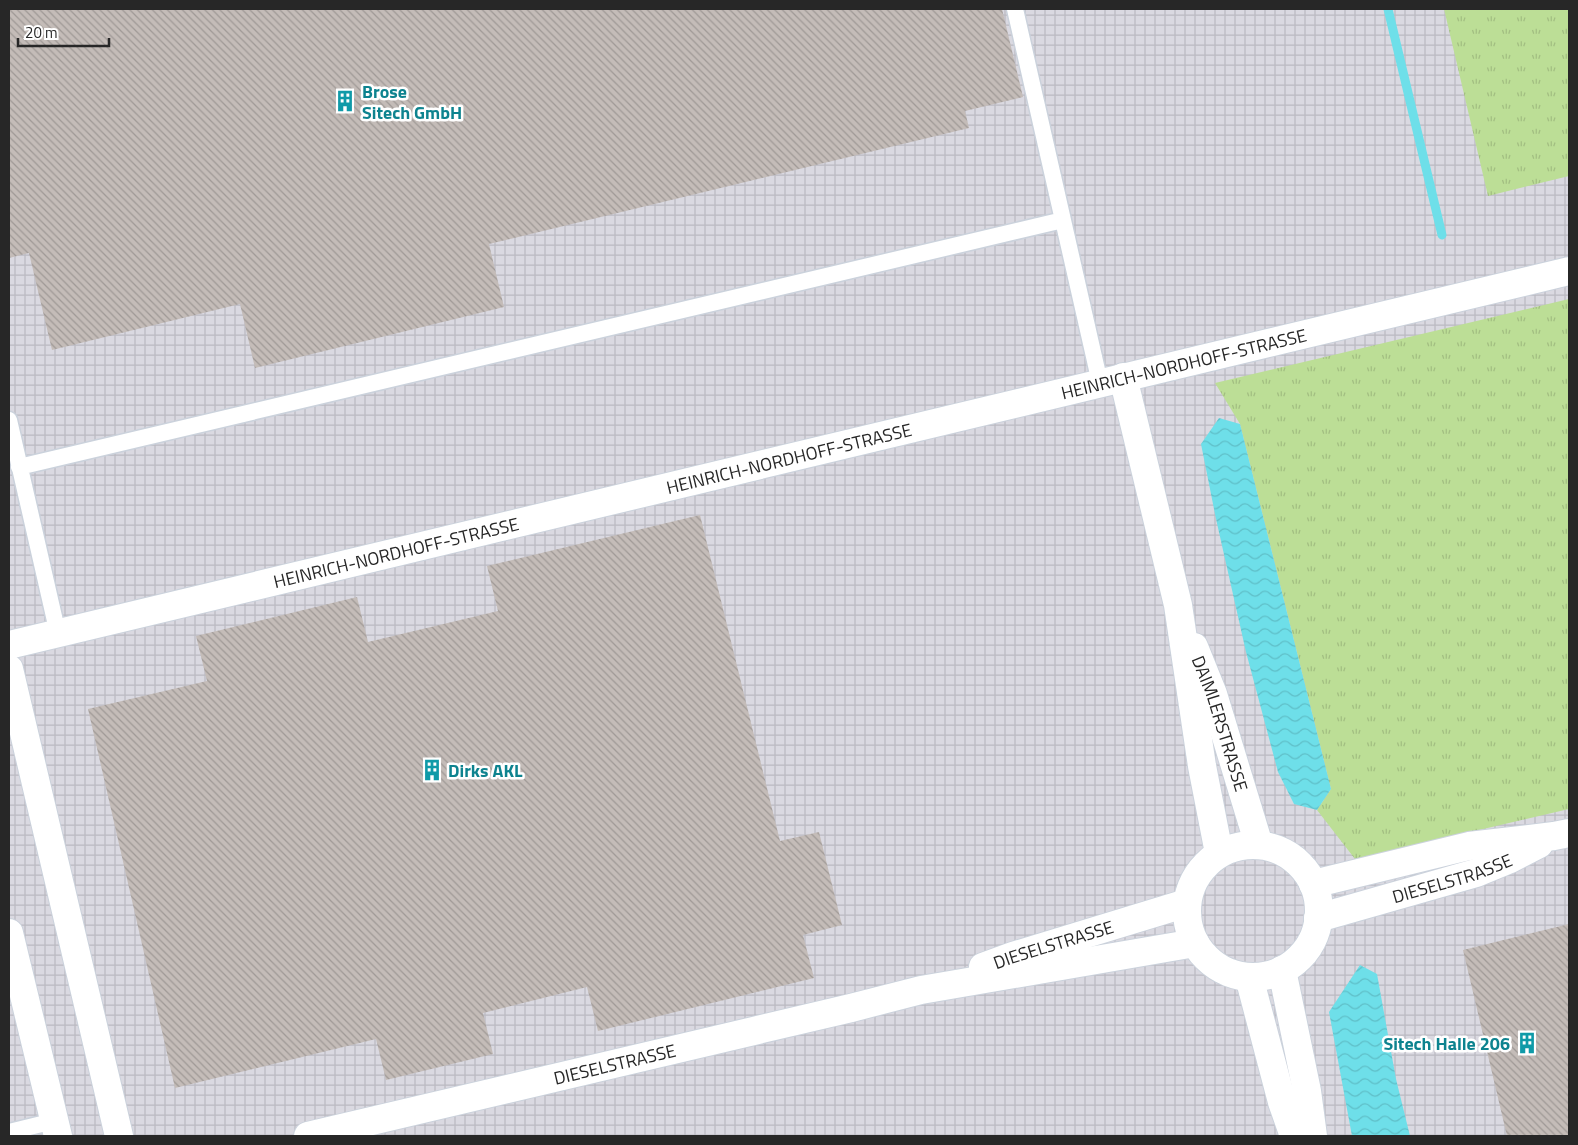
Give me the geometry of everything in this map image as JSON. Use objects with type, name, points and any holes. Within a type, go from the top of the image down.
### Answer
[{"type":"street","name":"HEINRICH-NORDHOFF-STRASSE","points":[[9,646],[1569,270]]},
{"type":"street","name":"DAIMLERSTRASSE","points":[[1111,380],[1178,605],[1212,694],[1259,845]]},
{"type":"street","name":"DAIMLERSTRASSE","points":[[1178,605],[1202,766],[1220,853]]},
{"type":"street","points":[[9,669],[119,1136]]},
{"type":"street","name":"DIESELSTRASSE","points":[[1313,884],[1469,846],[1561,835]]},
{"type":"street","name":"DIESELSTRASSE","points":[[1318,918],[1476,873],[1561,835]]},
{"type":"street","points":[[1245,845],[1259,845],[1286,853],[1297,861],[1313,884],[1319,906],[1315,934],[1296,961],[1282,970],[1266,976],[1249,977],[1233,974],[1218,967],[1204,957],[1194,943],[1188,923],[1187,902],[1190,888],[1197,874],[1207,863],[1220,853],[1232,848],[1245,845]]},
{"type":"street","name":"DIESELSTRASSE","points":[[921,990],[1013,956],[1187,902]]},
{"type":"street","points":[[9,933],[56,1128]]},
{"type":"street","name":"DIESELSTRASSE","points":[[308,1136],[921,990],[1194,943]]},
{"type":"street","points":[[1282,970],[1307,1091],[1313,1136]]},
{"type":"street","points":[[1249,977],[1282,1102],[1294,1136]]},
{"type":"lane","points":[[1015,9],[1063,220],[1111,380]]},
{"type":"lane","points":[[20,467],[1063,220]]},
{"type":"lane","points":[[9,420],[58,634]]},
{"type":"lane","points":[[9,1132],[56,1128]]},
{"type":"shaded area","points":[[9,9],[1569,9],[1569,1136],[9,1136]]},
{"type":"green space","points":[[1444,9],[1569,9],[1569,176],[1488,196]]},
{"type":"green space","points":[[1569,299],[1569,809],[1355,859],[1317,810],[1331,789],[1240,424],[1215,383]]},
{"type":"water","points":[[1219,418],[1240,424],[1331,789],[1317,810],[1294,804],[1278,772],[1246,652],[1201,444]]},
{"type":"water","points":[[1360,965],[1377,974],[1396,1079],[1410,1136],[1352,1136],[1329,1012]]},
{"type":"building","name":"Brose Sitech GmbH","points":[[9,9],[1002,9],[1023,97],[965,111],[969,128],[489,244],[504,307],[255,368],[240,304],[52,350],[29,253],[9,258]]},
{"type":"building","name":"Dirks AKL","points":[[700,515],[780,841],[819,832],[842,925],[803,935],[814,978],[598,1031],[587,987],[483,1013],[493,1054],[386,1080],[376,1039],[175,1088],[88,709],[207,681],[196,636],[357,597],[368,642],[498,611],[487,566]]},
{"type":"building","name":"Sitech Halle 206","points":[[1569,924],[1569,1136],[1507,1136],[1463,950]]},
{"type":"waterway","points":[[1388,9],[1442,235]]},
{"type":"place","name":"Brose Sitech GmbH","points":[[345,101]]},
{"type":"place","name":"Dirks AKL","points":[[432,770]]},
{"type":"place","name":"Sitech Halle 206","points":[[1527,1043]]}]
